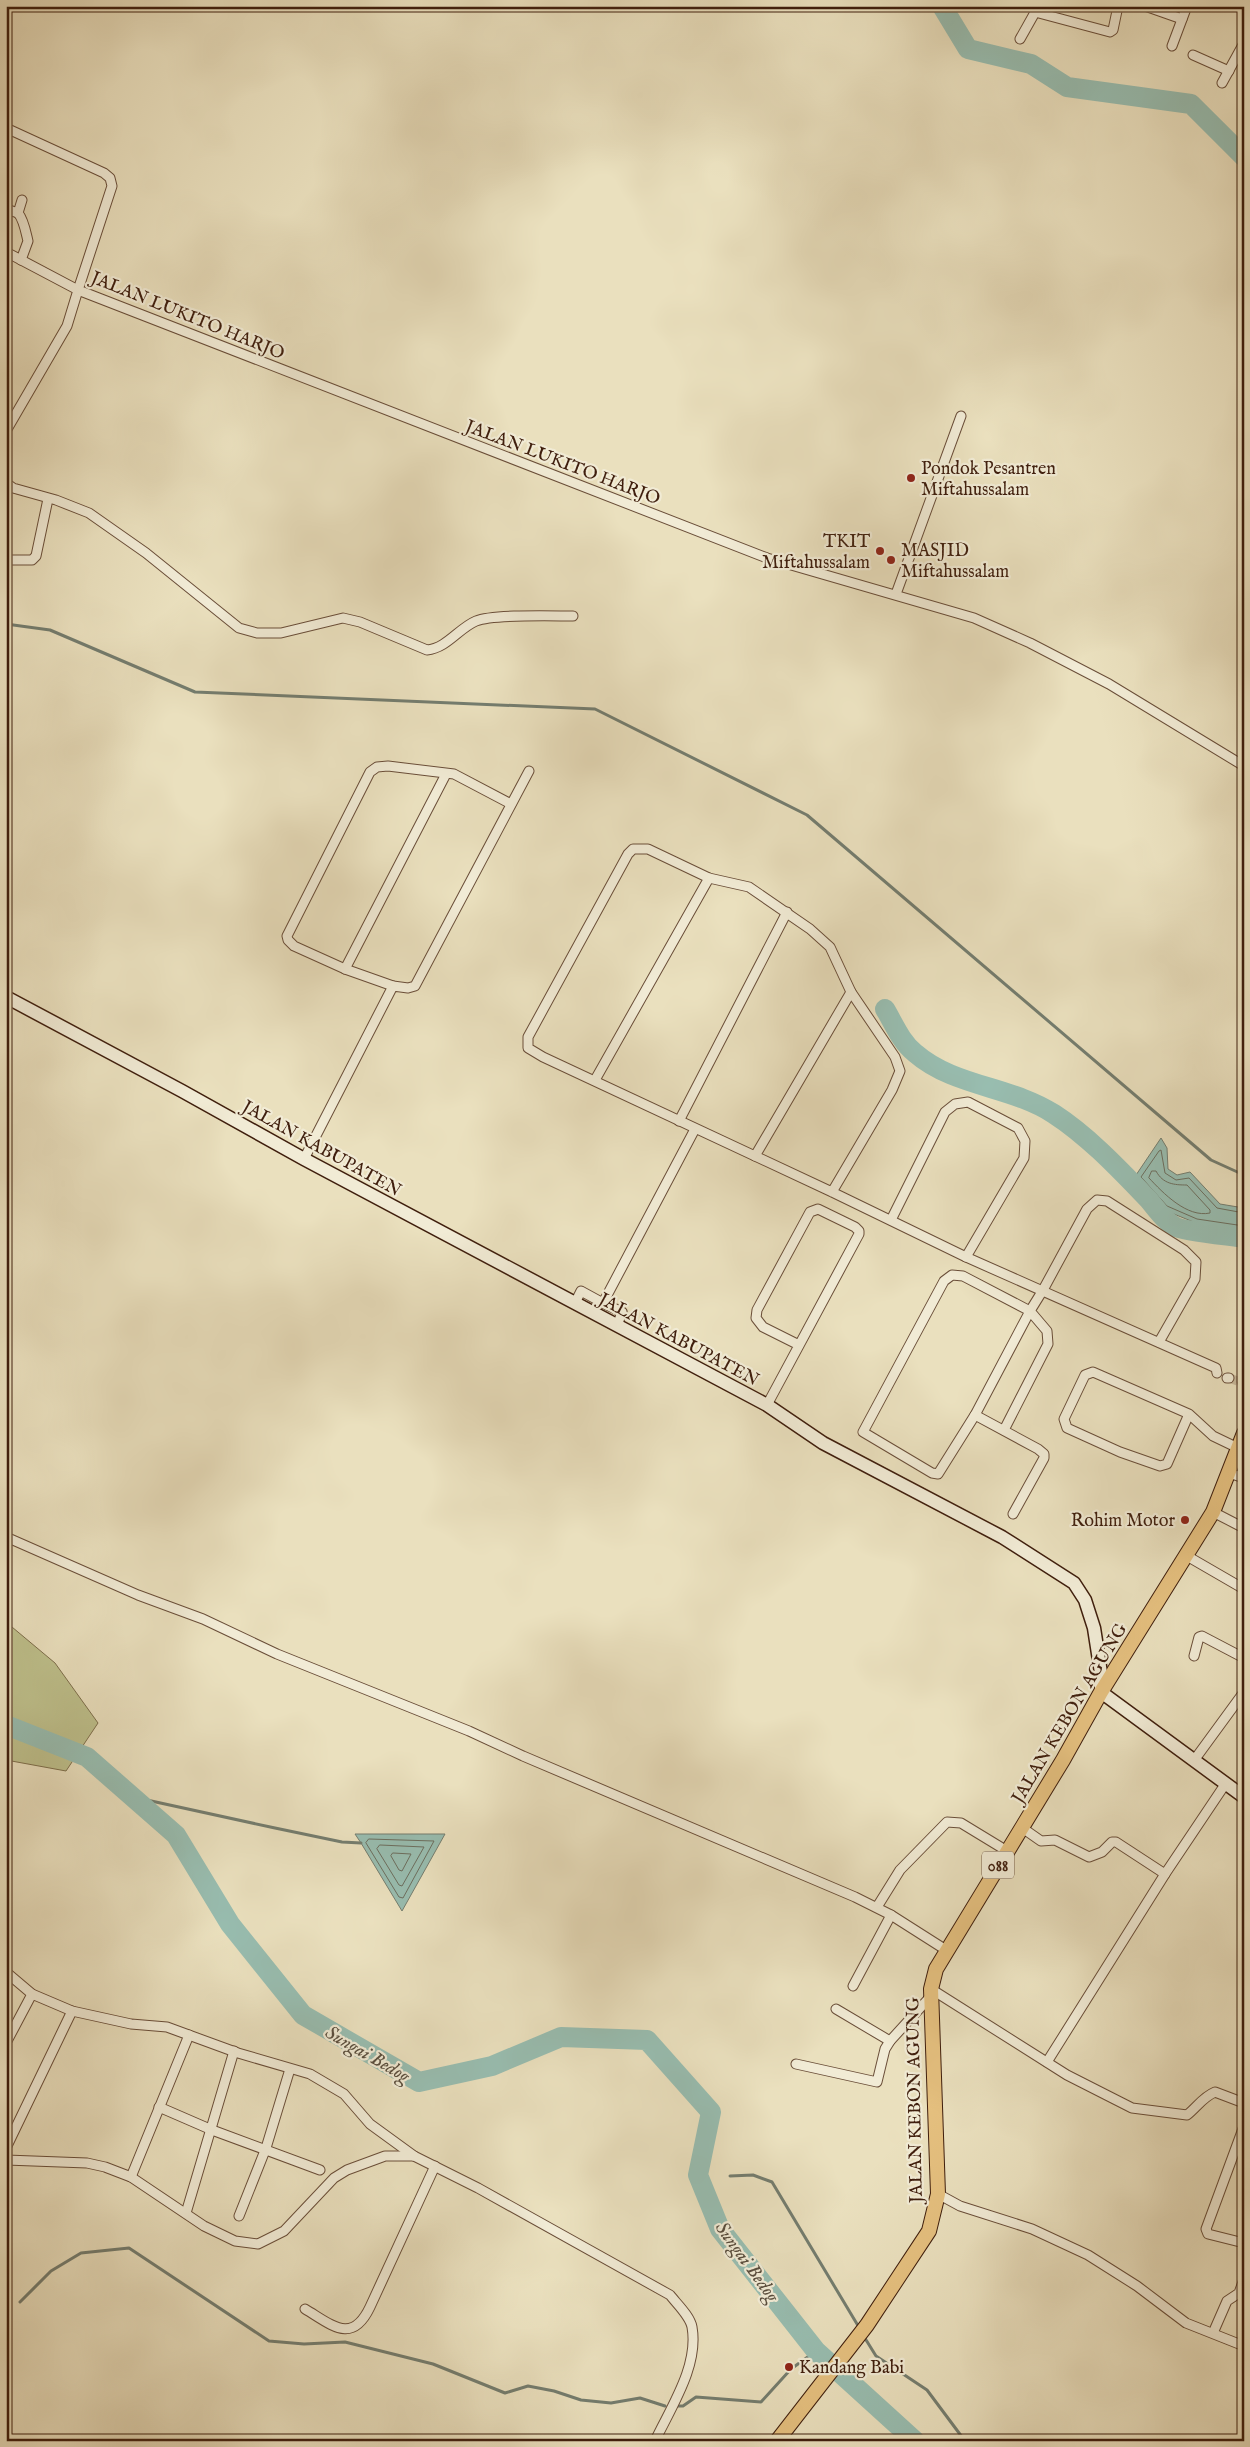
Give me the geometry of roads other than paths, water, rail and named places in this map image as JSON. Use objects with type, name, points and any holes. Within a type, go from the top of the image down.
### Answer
[{"type":"main road","name":"JALAN KABUPATEN","points":[[6,997],[182,1090],[304,1159],[767,1405],[823,1443],[1002,1538],[1074,1583],[1084,1600],[1094,1628],[1101,1673],[1101,1692]]},
{"type":"main road","name":"JALAN KEBON AGUNG","points":[[777,2441],[867,2325],[929,2231],[938,2194],[931,1992],[936,1969],[1063,1760],[1101,1692],[1213,1512],[1230,1473],[1244,1433]]},
{"type":"main road","points":[[1101,1692],[1244,1797]]},
{"type":"street","points":[[1020,39],[1037,9],[1110,32],[1113,30],[1118,6]]},
{"type":"street","points":[[1145,6],[1182,19]]},
{"type":"street","points":[[1172,46],[1187,6]]},
{"type":"street","points":[[1222,83],[1244,43]]},
{"type":"street","points":[[1193,54],[1228,71]]},
{"type":"street","name":"JALAN LUKITO HARJO","points":[[6,128],[104,173],[110,178],[112,186],[78,290],[767,558],[974,618],[1030,643],[1109,684],[1244,766]]},
{"type":"street","points":[[18,213],[22,200]]},
{"type":"street","points":[[6,209],[18,213],[23,221],[24,233],[28,241],[21,260]]},
{"type":"street","points":[[6,252],[78,290],[67,326],[49,359],[9,420],[6,431]]},
{"type":"street","points":[[896,594],[961,416]]},
{"type":"street","points":[[6,483],[13,488],[89,513],[146,553],[239,628],[247,631],[281,633],[343,618],[360,622],[428,650],[438,648],[465,627],[480,619],[573,616]]},
{"type":"street","points":[[6,560],[26,561],[36,556],[48,499]]},
{"type":"street","points":[[511,804],[463,778],[388,766],[377,767],[370,772],[290,926],[287,936],[294,946],[346,969],[393,986],[408,988],[414,986],[529,771]]},
{"type":"street","points":[[346,969],[446,774]]},
{"type":"street","points":[[832,1192],[892,1090],[900,1071],[895,1057],[850,992],[830,947],[788,912],[749,887],[709,878],[648,849],[633,849],[628,854],[527,1043],[528,1048],[543,1057],[966,1257],[1216,1368],[1217,1373]]},
{"type":"street","points":[[595,1080],[709,878]]},
{"type":"street","points":[[679,1121],[788,912]]},
{"type":"street","points":[[304,1159],[393,986]]},
{"type":"street","points":[[754,1156],[850,992]]},
{"type":"street","points":[[891,1220],[945,1112],[955,1104],[968,1102],[1018,1128],[1025,1141],[1024,1158],[966,1257]]},
{"type":"street","points":[[603,1303],[695,1129]]},
{"type":"street","points":[[1004,1430],[1048,1344],[1047,1331],[1030,1311],[963,1276],[952,1275],[944,1281],[863,1432],[932,1473],[938,1474],[975,1415],[1030,1311],[1087,1209],[1098,1200],[1107,1200],[1184,1250],[1196,1262],[1195,1279],[1159,1342]]},
{"type":"street","points":[[767,1405],[859,1234],[855,1227],[818,1209],[810,1212],[757,1310],[756,1318],[763,1327],[799,1345]]},
{"type":"street","points":[[575,1303],[581,1291],[622,1312],[617,1326]]},
{"type":"street","points":[[1189,1414],[1167,1464],[1160,1466],[1120,1452],[1067,1428],[1064,1419],[1085,1375],[1093,1372],[1189,1414],[1213,1436],[1238,1448]]},
{"type":"street","points":[[975,1415],[1044,1454],[1044,1458],[1013,1514]]},
{"type":"street","points":[[1230,1473],[1244,1478]]},
{"type":"street","points":[[1213,1512],[1244,1528]]},
{"type":"street","points":[[6,1537],[138,1595],[203,1619],[277,1654],[469,1731],[877,1908],[946,1950]]},
{"type":"street","points":[[1187,1556],[1244,1589]]},
{"type":"street","points":[[1194,1656],[1199,1637],[1202,1636],[1244,1658]]},
{"type":"street","points":[[1194,1759],[1244,1692]]},
{"type":"street","points":[[1047,2062],[1165,1874],[1226,1783]]},
{"type":"street","points":[[877,1908],[900,1870],[947,1822],[960,1823],[1007,1851]]},
{"type":"street","points":[[1021,1827],[1042,1841],[1055,1840],[1090,1857],[1102,1852],[1112,1842],[1116,1842],[1165,1874]]},
{"type":"street","points":[[853,1986],[890,1915]]},
{"type":"street","points":[[6,1972],[32,1994],[72,2011],[130,2024],[167,2027],[234,2051],[310,2074],[331,2084],[346,2095],[370,2124],[414,2156],[670,2295],[682,2309],[692,2326],[692,2349],[686,2373],[655,2441]]},
{"type":"street","points":[[796,2064],[878,2082],[885,2049],[931,1992],[1067,2075],[1132,2108],[1187,2115],[1198,2107],[1206,2096],[1215,2092],[1244,2103]]},
{"type":"street","points":[[6,2044],[32,1994]]},
{"type":"street","points":[[836,2010],[890,2041]]},
{"type":"street","points":[[6,2148],[72,2011]]},
{"type":"street","points":[[131,2176],[189,2035]]},
{"type":"street","points":[[186,2213],[234,2051]]},
{"type":"street","points":[[239,2216],[266,2148],[290,2069]]},
{"type":"street","points":[[160,2107],[212,2130],[266,2148],[320,2170]]},
{"type":"street","points":[[1244,2126],[1206,2229],[1208,2234],[1244,2243]]},
{"type":"street","points":[[6,2160],[87,2164],[131,2176],[204,2226],[235,2241],[258,2244],[284,2231],[334,2178],[347,2170],[385,2156],[414,2156]]},
{"type":"street","points":[[305,2309],[340,2329],[350,2330],[360,2325],[435,2166]]},
{"type":"street","points":[[938,2194],[960,2206],[1032,2229],[1088,2255],[1137,2286],[1186,2323],[1244,2346]]},
{"type":"street","points":[[1213,2333],[1227,2301],[1239,2293],[1244,2279]]},
{"type":"water","points":[[1161,1138],[1167,1148],[1168,1169],[1177,1175],[1190,1172],[1220,1204],[1244,1208],[1244,1231],[1196,1223],[1164,1210],[1134,1178]]},
{"type":"water","points":[[355,1834],[445,1834],[402,1911],[361,1843]]},
{"type":"waterway","points":[[942,6],[968,49],[1031,64],[1067,87],[1191,104],[1244,157]]},
{"type":"waterway","points":[[6,624],[50,630],[195,692],[595,709],[807,815],[1211,1160],[1244,1175]]},
{"type":"waterway","points":[[885,1009],[910,1049],[930,1064],[965,1080],[1020,1097],[1054,1114],[1067,1123],[1114,1164],[1171,1224],[1188,1230],[1244,1238]]},
{"type":"waterway","name":"Sungai Bedog","points":[[6,1725],[87,1757],[176,1835],[230,1924],[303,2015],[419,2082],[492,2066],[561,2037],[647,2040],[711,2112],[698,2175],[720,2229],[816,2351],[915,2441]]},
{"type":"waterway","points":[[133,1797],[342,1842],[361,1843]]},
{"type":"waterway","points":[[730,2176],[753,2175],[772,2182],[860,2329]]},
{"type":"waterway","points":[[20,2302],[51,2271],[81,2253],[129,2248],[269,2341],[304,2344],[345,2342],[433,2364],[505,2393],[528,2386],[554,2391],[581,2400],[611,2403],[640,2398],[665,2406]]},
{"type":"waterway","points":[[863,2335],[876,2356],[927,2390],[965,2441]]},
{"type":"waterway","points":[[677,2406],[683,2406],[696,2397],[761,2402],[791,2369],[816,2351]]},
{"type":"waterway","name":"Sungai Bedog","points":[[908,2441],[910,2435]]},
{"type":"tunnel","points":[[1229,1378],[1243,1383]]},
{"type":"place","name":"Pondok Pesantren Miftahussalam","points":[[911,478]]},
{"type":"place","name":"TKIT Miftahussalam","points":[[880,551]]},
{"type":"place","name":"MASJID Miftahussalam","points":[[891,560]]},
{"type":"place","name":"Rohim Motor","points":[[1185,1520]]},
{"type":"place","name":"Kandang Babi","points":[[789,2367]]}]
